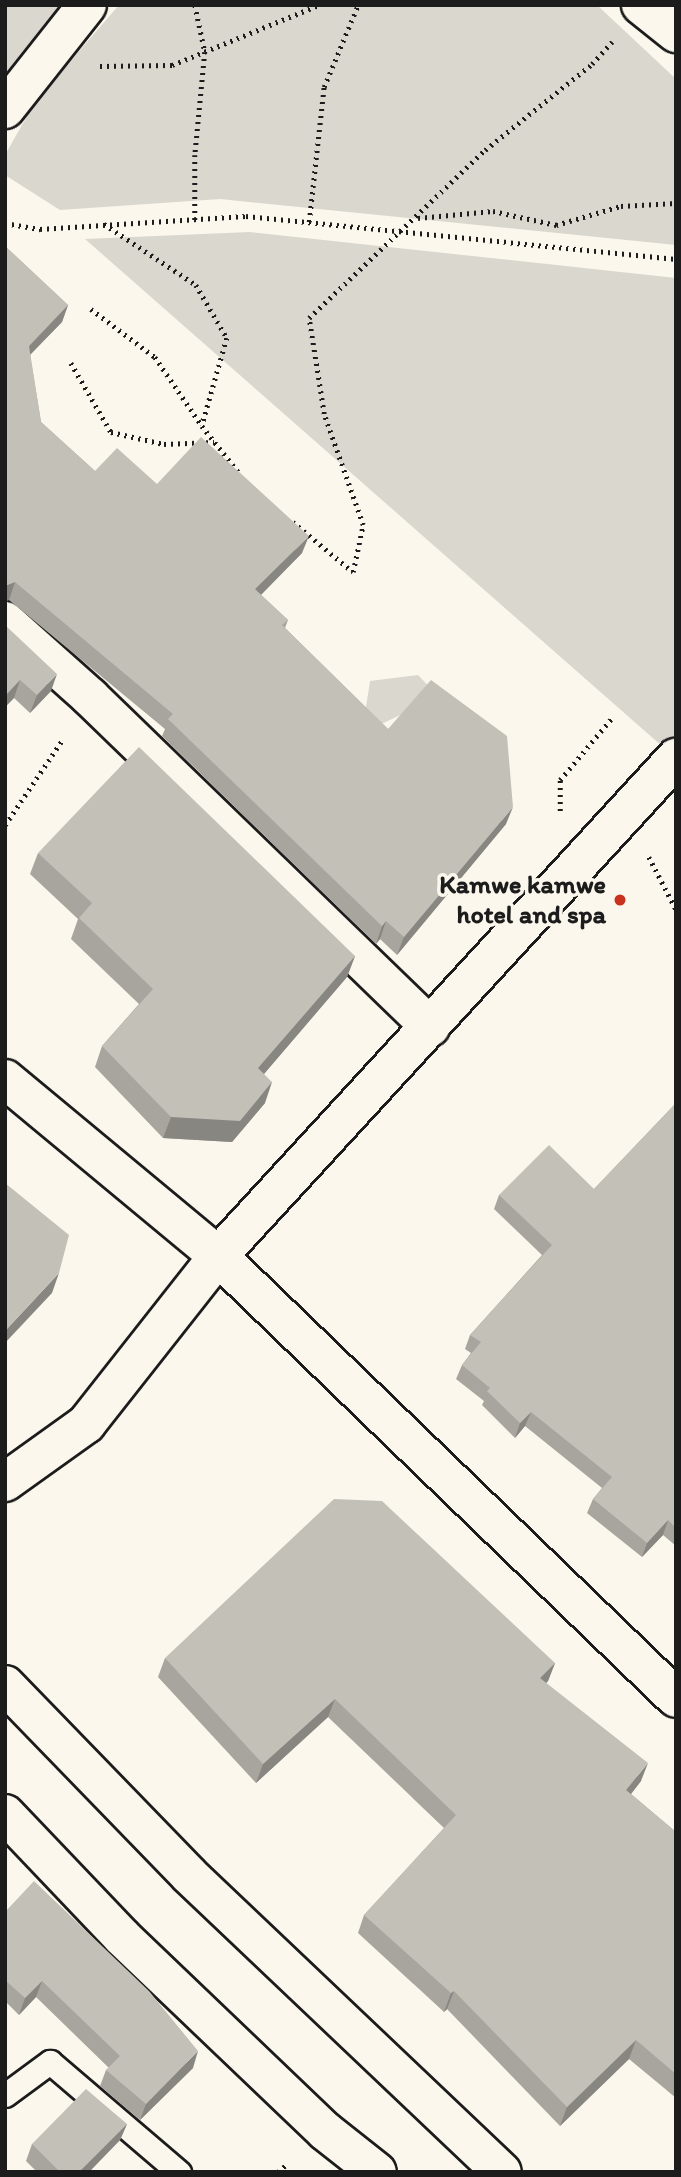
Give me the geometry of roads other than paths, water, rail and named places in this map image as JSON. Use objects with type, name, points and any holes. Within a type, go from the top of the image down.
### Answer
[{"type":"street","points":[[5,109],[41,67],[86,5]]},
{"type":"street","points":[[642,6],[676,33]]},
{"type":"street","points":[[5,621],[90,697],[430,1027]]},
{"type":"street","points":[[5,1482],[86,1424],[218,1256],[676,758]]},
{"type":"street","points":[[5,1079],[218,1256],[676,1698]]},
{"type":"street","points":[[5,1685],[189,1875],[502,2172]]},
{"type":"street","points":[[5,1814],[122,1937],[326,2131],[377,2172]]},
{"type":"lane","points":[[5,2095],[50,2063],[179,2172]]},
{"type":"place","name":"Kamwe kamwe hotel and spa","points":[[620,900]]}]
